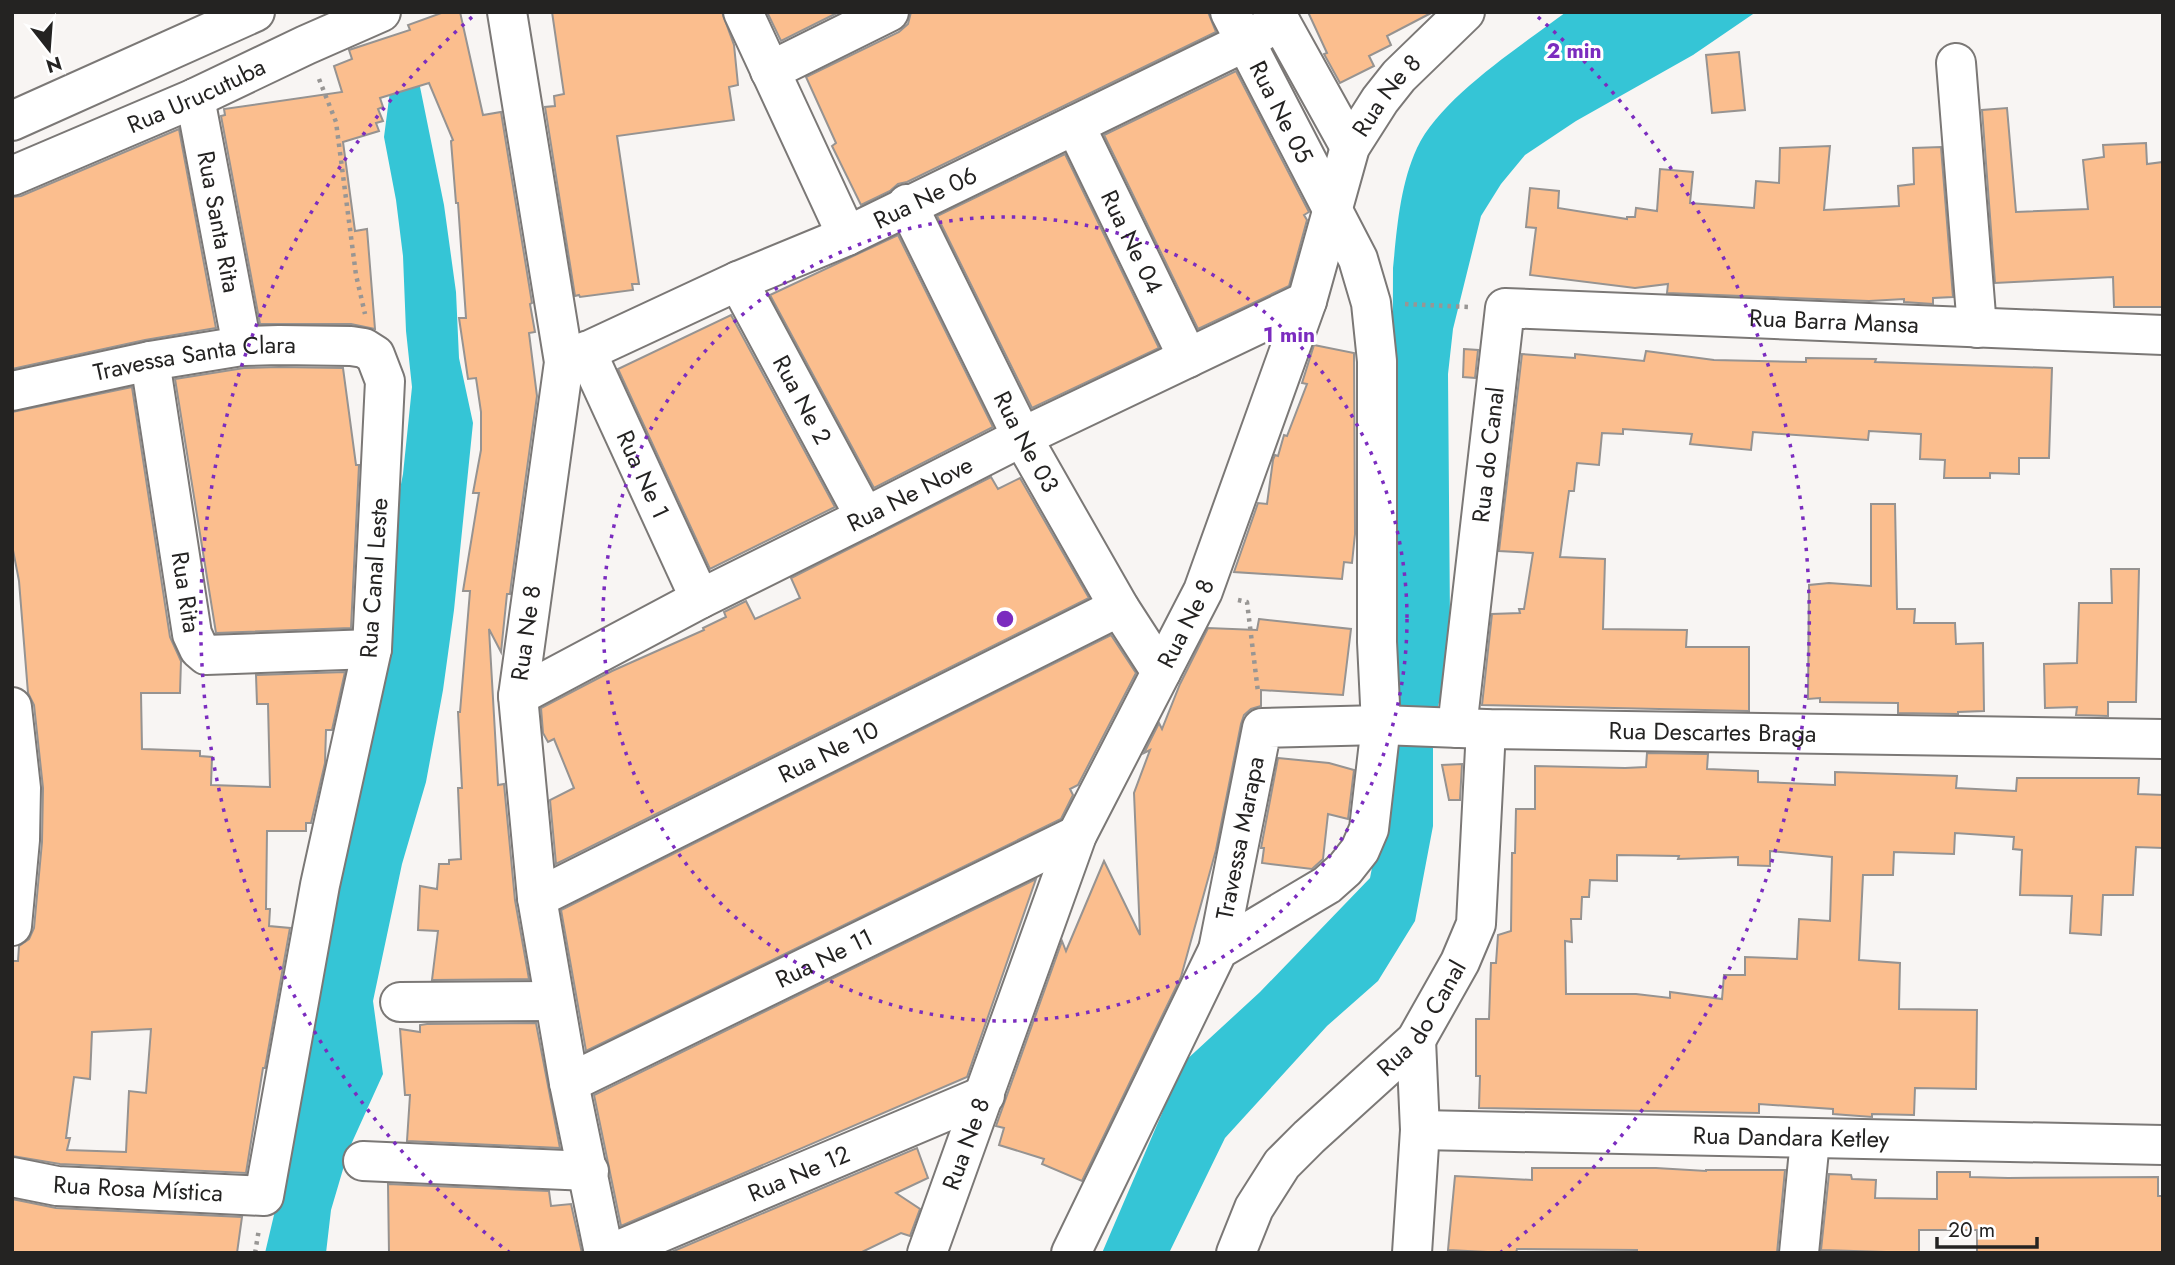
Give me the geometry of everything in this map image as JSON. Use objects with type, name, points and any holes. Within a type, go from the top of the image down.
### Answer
[{"type":"street","points":[[12,121],[203,23],[255,12]]},
{"type":"street","name":"Rua Urucutuba","points":[[12,176],[195,98],[381,12]]},
{"type":"street","name":"Rua Ne 8","points":[[507,12],[575,357],[517,696],[537,898],[569,1083],[604,1253]]},
{"type":"street","points":[[743,12],[847,236]]},
{"type":"street","points":[[770,71],[889,12]]},
{"type":"street","name":"Rua Ne 8","points":[[927,1253],[1077,835],[1203,591],[1307,301],[1350,147],[1399,76],[1465,12]]},
{"type":"street","name":"Rua Ne 06","points":[[575,357],[738,281],[847,236],[907,204],[1075,125],[1238,27],[1277,16]]},
{"type":"street","name":"Rua Ne 05","points":[[1277,16],[1350,147]]},
{"type":"street","name":"Rua Ne 05","points":[[1218,950],[1327,885],[1345,869],[1360,850],[1369,830],[1381,725],[1377,642],[1377,362],[1371,303],[1358,259],[1238,27]]},
{"type":"street","points":[[1956,63],[1977,328]]},
{"type":"street","name":"Rua Santa Rita","points":[[195,98],[242,346]]},
{"type":"street","name":"Rua Ne 04","points":[[1075,125],[1188,358]]},
{"type":"street","name":"Rua Ne 03","points":[[907,204],[1022,437],[1119,607],[1161,672]]},
{"type":"street","name":"Rua Ne 2","points":[[738,281],[866,517]]},
{"type":"street","name":"Rua Ne Nove","points":[[517,696],[700,599],[1022,437],[1307,301]]},
{"type":"street","name":"Rua Barra Mansa","points":[[1493,307],[2163,335]]},
{"type":"street","name":"Rua do Canal","points":[[1236,1253],[1254,1208],[1283,1164],[1416,1040],[1447,989],[1476,924],[1471,729],[1493,307]]},
{"type":"street","name":"Travessa Santa Clara","points":[[12,391],[150,361],[242,346],[351,346],[364,348],[375,355]]},
{"type":"street","name":"Rua Canal Leste","points":[[264,1196],[320,885],[372,649],[385,381],[375,355]]},
{"type":"street","name":"Rua Ne 1","points":[[575,357],[700,599]]},
{"type":"street","name":"Rua Rita","points":[[150,361],[192,634],[199,649],[206,655],[372,649]]},
{"type":"street","name":"Rua Ne 10","points":[[537,898],[1119,607]]},
{"type":"street","points":[[12,707],[21,788],[20,840],[12,926]]},
{"type":"street","name":"Rua Descartes Braga","points":[[1262,728],[1381,725],[1471,729],[2163,739]]},
{"type":"street","name":"Travessa Marapa","points":[[1071,1253],[1218,950],[1262,728]]},
{"type":"street","name":"Rua Ne 11","points":[[569,1083],[1077,835]]},
{"type":"street","points":[[400,1002],[554,1001]]},
{"type":"street","points":[[1412,1253],[1420,1130],[1416,1040]]},
{"type":"street","name":"Rua Ne 12","points":[[612,1253],[985,1095]]},
{"type":"street","name":"Rua Dandara Ketley","points":[[1420,1130],[1810,1140],[2163,1145]]},
{"type":"street","points":[[1798,1253],[1810,1140]]},
{"type":"street","points":[[363,1161],[589,1171]]},
{"type":"street","name":"Rua Rosa Mística","points":[[12,1177],[57,1186],[264,1196]]},
{"type":"path","points":[[306,45],[336,122],[356,275],[375,355]]},
{"type":"path","points":[[1401,304],[1493,307]]},
{"type":"path","points":[[1203,591],[1247,602],[1262,728]]},
{"type":"water","points":[[1566,12],[1756,12],[1693,55],[1576,121],[1525,155],[1501,184],[1481,216],[1453,329],[1448,374],[1450,621],[1447,672],[1436,714],[1396,713],[1392,573],[1393,268],[1403,192],[1417,148],[1444,110],[1505,57]]},
{"type":"water","points":[[417,72],[444,205],[456,292],[459,358],[473,423],[454,610],[426,782],[402,864],[373,1001],[383,1074],[349,1149],[331,1210],[326,1253],[265,1253],[286,1164],[386,561],[403,474],[412,387],[406,331],[403,256],[384,137],[390,91]]},
{"type":"water","points":[[1389,740],[1433,743],[1433,826],[1415,921],[1378,981],[1327,1026],[1225,1138],[1169,1253],[1102,1253],[1184,1062],[1260,992],[1370,878],[1385,801]]},
{"type":"building","points":[[444,12],[460,12],[483,115],[501,112],[535,332],[529,333],[537,396],[510,594],[507,594],[501,652],[489,629],[498,785],[504,784],[515,900],[529,979],[432,980],[438,931],[418,930],[420,886],[437,889],[439,864],[449,864],[449,860],[461,859],[458,788],[462,788],[458,712],[470,591],[463,591],[479,493],[473,493],[481,450],[481,412],[476,378],[468,379],[459,318],[466,318],[453,140],[429,83],[380,98],[383,107],[378,109],[383,121],[376,123],[379,131],[343,142],[355,231],[367,229],[375,329],[351,324],[260,324],[221,116],[225,115],[224,109],[342,92],[334,66],[352,59],[349,50],[410,30],[408,25]]},
{"type":"building","points":[[552,12],[722,12],[734,45],[738,85],[729,87],[734,120],[617,136],[639,284],[632,284],[633,290],[575,296],[545,107],[555,106],[554,96],[564,94]]},
{"type":"building","points":[[767,12],[839,12],[781,41]]},
{"type":"building","points":[[911,12],[1208,12],[1216,32],[898,184],[890,191],[861,205],[832,146],[836,143],[806,77],[899,32],[908,24]]},
{"type":"building","points":[[1308,12],[1433,12],[1387,36],[1391,45],[1369,56],[1374,66],[1340,83],[1324,54],[1327,53]]},
{"type":"building","points":[[1739,52],[1745,110],[1712,113],[1706,55]]},
{"type":"building","points":[[1236,71],[1309,212],[1304,215],[1307,220],[1289,286],[1198,329],[1104,135]]},
{"type":"building","points":[[2007,108],[2016,212],[2088,209],[2083,160],[2104,157],[2103,145],[2146,143],[2147,164],[2163,162],[2163,307],[2114,307],[2113,277],[1995,283],[1982,110]]},
{"type":"building","points":[[179,129],[216,328],[145,340],[12,369],[12,197],[21,196]]},
{"type":"building","points":[[1830,146],[1824,210],[1899,206],[1898,186],[1914,184],[1913,148],[1941,147],[1953,297],[1933,298],[1933,304],[1904,302],[1904,299],[1869,301],[1667,293],[1668,284],[1635,288],[1530,275],[1536,228],[1526,227],[1530,188],[1559,191],[1558,208],[1627,219],[1635,217],[1636,208],[1657,211],[1660,169],[1693,172],[1690,203],[1754,208],[1756,181],[1779,183],[1780,148]]},
{"type":"building","points":[[1065,154],[1159,348],[1032,408],[937,216]]},
{"type":"building","points":[[898,235],[993,427],[874,488],[770,295]]},
{"type":"building","points":[[731,315],[835,507],[710,569],[618,369]]},
{"type":"building","points":[[1314,345],[1354,353],[1355,534],[1352,563],[1344,562],[1342,579],[1234,572],[1258,503],[1267,504],[1273,460],[1275,455],[1278,456],[1284,435],[1287,436],[1307,384],[1302,383]]},
{"type":"building","points":[[1464,349],[1478,350],[1475,378],[1463,377]]},
{"type":"building","points":[[1646,351],[1714,360],[1806,362],[1806,358],[1876,359],[1875,362],[2052,368],[2049,458],[2019,458],[2019,474],[1990,473],[1990,478],[1944,478],[1945,460],[1920,459],[1921,434],[1869,431],[1868,440],[1753,432],[1751,450],[1690,444],[1692,434],[1623,429],[1623,434],[1602,433],[1599,465],[1577,463],[1574,491],[1569,491],[1560,557],[1605,559],[1603,629],[1687,630],[1686,647],[1749,647],[1749,711],[1482,705],[1492,614],[1520,613],[1519,609],[1524,609],[1533,553],[1499,551],[1522,354],[1575,358],[1575,354],[1644,361]]},
{"type":"building","points":[[244,368],[343,368],[356,465],[359,465],[351,628],[216,633],[175,379]]},
{"type":"building","points":[[132,387],[170,637],[181,661],[180,693],[141,693],[142,749],[200,751],[200,756],[212,757],[211,785],[270,787],[268,704],[257,704],[256,675],[345,672],[332,730],[326,730],[325,763],[311,823],[306,823],[306,831],[267,831],[266,909],[270,909],[269,926],[290,928],[246,1173],[60,1164],[12,1156],[12,961],[18,961],[19,946],[29,939],[34,928],[42,842],[43,788],[34,705],[28,693],[19,581],[12,545],[12,412]],"holes":[[[151,1029],[146,1093],[129,1091],[126,1152],[67,1150],[70,1138],[66,1138],[74,1077],[90,1079],[92,1032]]]},
{"type":"building","points":[[991,477],[998,489],[1020,478],[1089,598],[556,864],[550,800],[574,788],[554,739],[548,742],[543,733],[541,708],[612,671],[704,630],[703,628],[726,617],[724,612],[746,601],[755,619],[800,598],[791,578]]},
{"type":"building","points":[[1871,504],[1895,504],[1897,609],[1915,609],[1914,623],[1955,623],[1956,644],[1983,643],[1984,711],[1958,714],[1898,713],[1898,703],[1820,702],[1820,698],[1808,699],[1809,585],[1829,583],[1871,586]]},
{"type":"building","points":[[2111,569],[2139,569],[2136,702],[2108,702],[2108,716],[2076,715],[2077,707],[2045,708],[2044,664],[2077,663],[2079,603],[2112,603]]},
{"type":"building","points":[[1259,619],[1351,629],[1343,695],[1261,690],[1261,706],[1244,715],[1216,850],[1181,977],[1082,1181],[1042,1164],[1044,1159],[999,1145],[1004,1128],[996,1126],[1062,941],[1066,951],[1104,861],[1140,935],[1134,793],[1150,750],[1144,753],[1159,723],[1162,729],[1180,684],[1208,628],[1257,630]]},
{"type":"building","points":[[1111,635],[1136,673],[1078,785],[1070,789],[1073,795],[1061,819],[586,1051],[561,910]]},
{"type":"building","points":[[1647,753],[1708,754],[1707,769],[1758,771],[1758,782],[1835,785],[1835,772],[1957,776],[1956,788],[2016,791],[2017,778],[2139,778],[2138,794],[2163,795],[2163,848],[2136,847],[2133,895],[2103,895],[2101,935],[2070,933],[2072,896],[2020,895],[2022,850],[2013,849],[2014,837],[1955,833],[1954,854],[1894,852],[1893,875],[1863,875],[1859,960],[1900,963],[1899,1009],[1977,1010],[1976,1089],[1915,1088],[1914,1115],[1872,1114],[1872,1117],[1833,1114],[1833,1109],[1759,1104],[1759,1113],[1479,1108],[1476,1019],[1489,1019],[1491,963],[1496,963],[1498,935],[1511,931],[1512,853],[1515,853],[1516,809],[1535,809],[1535,766],[1646,767]],"holes":[[[1770,851],[1832,857],[1830,921],[1799,919],[1797,959],[1745,957],[1745,975],[1724,975],[1722,999],[1670,992],[1670,998],[1636,994],[1566,994],[1565,941],[1572,942],[1571,919],[1581,919],[1582,897],[1589,897],[1590,880],[1617,881],[1617,855],[1679,856],[1678,859],[1738,857],[1738,865],[1770,866]]]},
{"type":"building","points":[[1278,758],[1329,763],[1354,770],[1348,819],[1328,814],[1323,859],[1312,869],[1262,863],[1264,848],[1261,848]]},
{"type":"building","points":[[1462,764],[1460,800],[1449,800],[1442,765]]},
{"type":"building","points":[[1036,879],[967,1077],[621,1226],[594,1095]]},
{"type":"building","points":[[536,1023],[560,1148],[407,1141],[410,1095],[405,1095],[400,1029],[420,1032],[420,1025],[427,1024]]},
{"type":"building","points":[[917,1148],[928,1178],[896,1193],[920,1209],[910,1236],[901,1233],[860,1253],[669,1253]]},
{"type":"building","points":[[1532,1168],[1785,1170],[1777,1253],[1637,1253],[1637,1250],[1517,1249],[1516,1253],[1507,1253],[1448,1250],[1455,1176],[1532,1180]]},
{"type":"building","points":[[1937,1172],[1970,1172],[1970,1177],[2008,1178],[2158,1177],[2158,1196],[2163,1196],[2163,1253],[1977,1253],[1977,1230],[1919,1230],[1919,1253],[1821,1250],[1829,1174],[1876,1180],[1875,1198],[1937,1199]]},
{"type":"building","points":[[388,1184],[549,1191],[551,1206],[571,1204],[582,1253],[389,1253]]},
{"type":"building","points":[[12,1199],[56,1208],[242,1217],[237,1253],[12,1253]]}]
